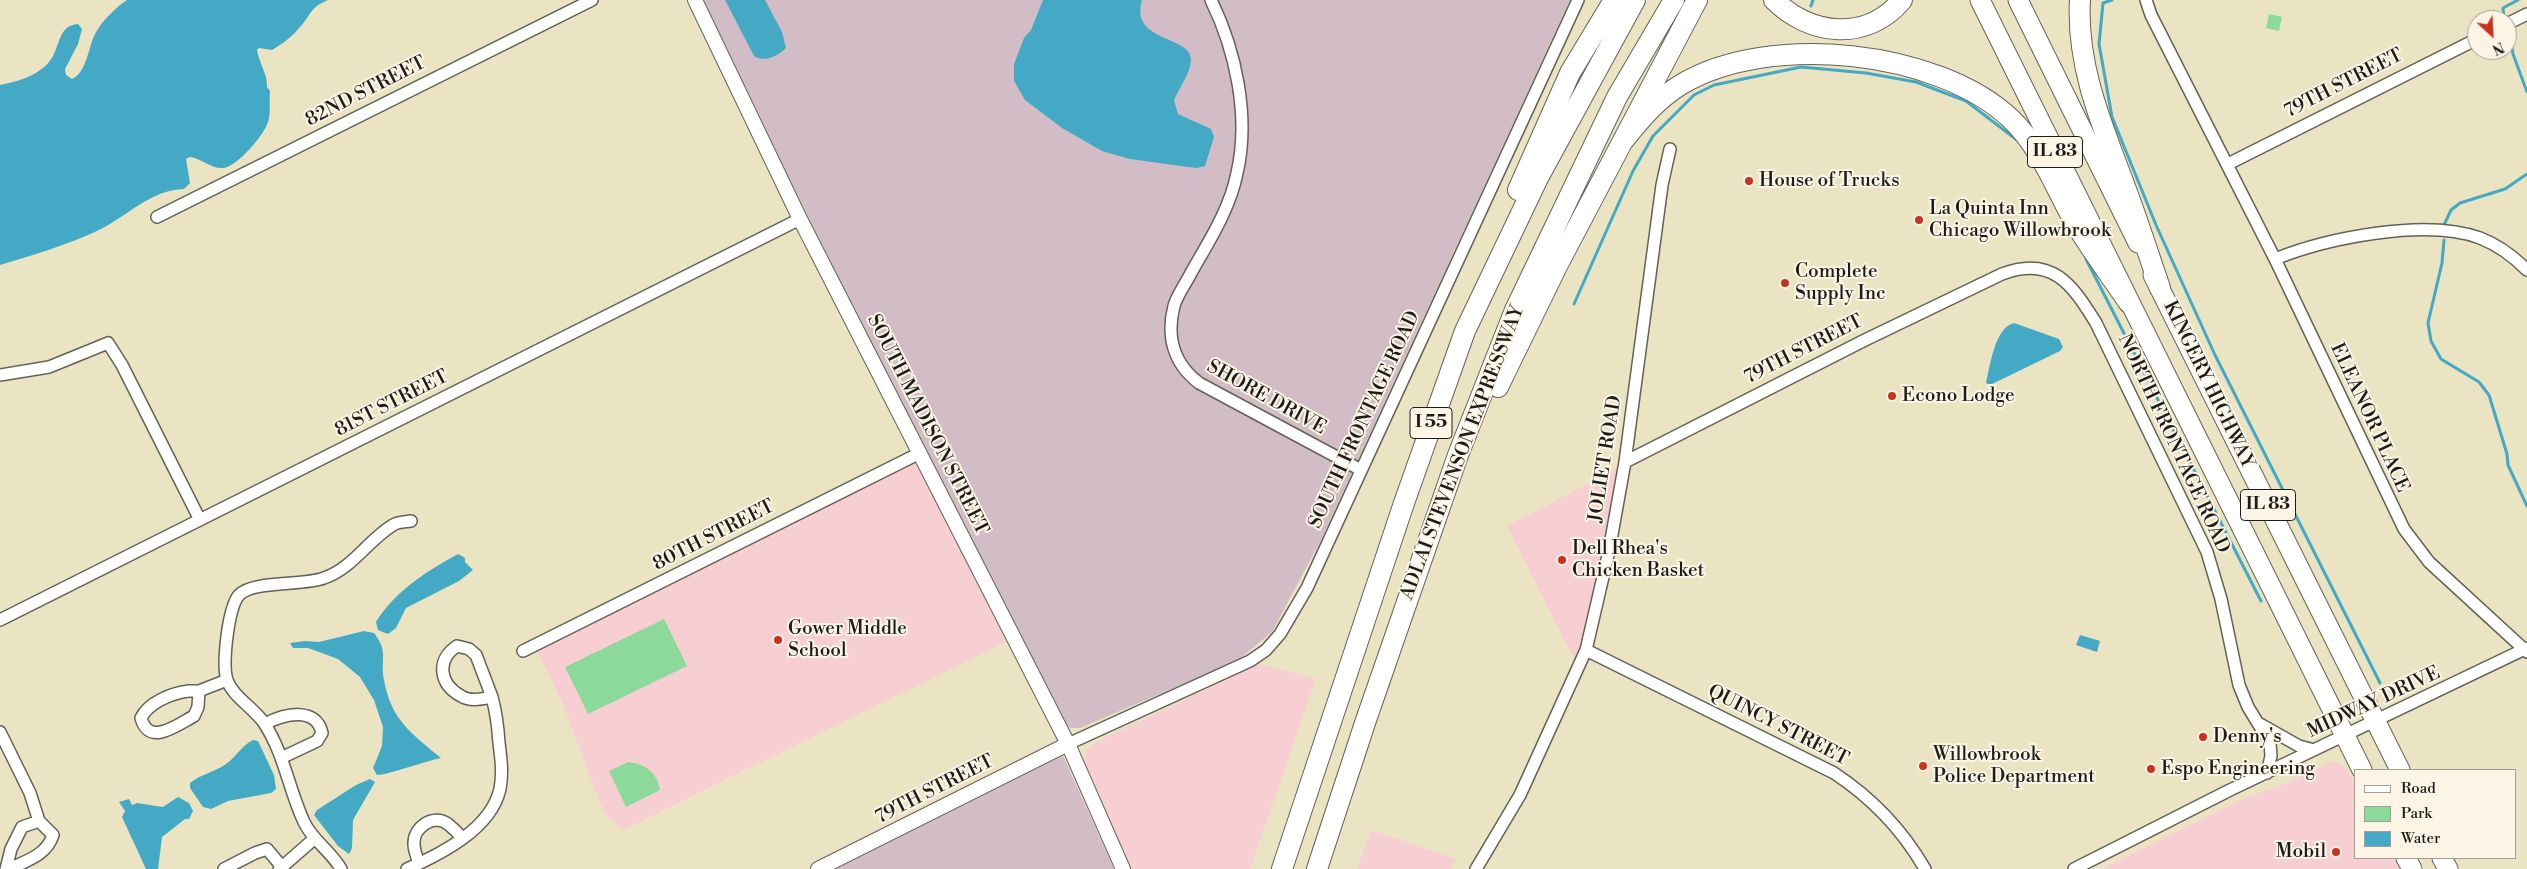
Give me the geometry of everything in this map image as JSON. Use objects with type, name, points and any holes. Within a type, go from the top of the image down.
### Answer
[{"type":"highway","points":[[1465,331],[1488,258],[1602,0]]},
{"type":"highway","points":[[1570,73],[1614,0]]},
{"type":"highway","name":"ADLAI STEVENSON EXPRESSWAY","points":[[1282,869],[1406,495],[1465,331],[1538,178],[1635,0]]},
{"type":"highway","name":"ADLAI STEVENSON EXPRESSWAY","points":[[1317,869],[1366,720],[1458,455],[1515,310],[1617,97],[1674,0]]},
{"type":"highway","points":[[1458,455],[1481,427],[1495,391],[1557,266],[1697,0]]},
{"type":"highway","points":[[1774,0],[1804,23],[1824,28],[1846,29],[1883,17],[1902,0]]},
{"type":"highway","name":"KINGERY HIGHWAY","points":[[1980,0],[2129,304],[2362,769]]},
{"type":"highway","name":"KINGERY HIGHWAY","points":[[2018,0],[2399,769]]},
{"type":"highway","points":[[2080,0],[2082,53],[2088,79],[2103,132],[2124,183],[2160,288]]},
{"type":"highway","points":[[1623,141],[1656,102],[1683,84],[1730,63],[1765,56],[1830,54],[1901,65],[1931,74],[1980,96],[2013,121],[2043,159],[2078,227],[2129,304]]},
{"type":"street","name":"82ND STREET","points":[[157,217],[592,0]]},
{"type":"street","name":"SOUTH MADISON STREET","points":[[695,0],[800,219],[1068,744],[1123,869]]},
{"type":"street","name":"SHORE DRIVE","points":[[1211,0],[1224,30],[1235,73],[1239,98],[1241,148],[1232,196],[1174,304],[1170,333],[1173,348],[1185,370],[1199,383],[1361,470]]},
{"type":"street","name":"SOUTH FRONTAGE ROAD","points":[[1068,744],[1250,661],[1266,650],[1280,634],[1307,588],[1578,0]]},
{"type":"street","points":[[2146,0],[2151,15],[2228,164]]},
{"type":"street","name":"79TH STREET","points":[[2228,164],[2467,44]]},
{"type":"street","name":"JOLIET ROAD","points":[[1476,869],[1520,795],[1586,650],[1609,551],[1625,462],[1662,186],[1670,149]]},
{"type":"street","name":"ELEANOR PLACE","points":[[2228,164],[2404,529],[2429,562],[2526,650]]},
{"type":"street","name":"81ST STREET","points":[[0,620],[800,219]]},
{"type":"street","points":[[2275,259],[2349,236],[2428,231],[2480,238],[2507,253],[2527,270]]},
{"type":"street","name":"NORTH FRONTAGE ROAD","points":[[2002,274],[2012,270],[2034,268],[2055,273],[2075,290],[2096,324],[2207,552],[2221,599],[2239,685],[2248,707],[2270,743],[2271,756],[2267,773]]},
{"type":"street","name":"79TH STREET","points":[[1625,462],[1866,340],[2002,274]]},
{"type":"street","points":[[0,375],[48,367],[108,343],[122,366],[200,520]]},
{"type":"street","name":"80TH STREET","points":[[523,651],[920,453]]},
{"type":"street","points":[[341,869],[315,838],[300,814],[281,758],[265,724],[252,707],[236,693],[227,680],[225,661],[232,608],[240,594],[252,588],[324,579],[350,564],[394,524],[411,521]]},
{"type":"street","points":[[407,869],[419,864],[462,838],[479,824],[494,805],[500,788],[502,767],[496,710],[492,697],[476,655],[469,649],[457,646],[447,652],[442,662],[442,674],[450,687],[461,697],[474,700],[492,697]]},
{"type":"street","name":"QUINCY STREET","points":[[1586,650],[1834,773],[1856,788],[1884,813],[1908,841],[1925,869]]},
{"type":"street","name":"MIDWAY DRIVE","points":[[2074,869],[2314,750],[2526,650]]},
{"type":"street","points":[[199,691],[198,707],[194,716],[159,734],[150,733],[144,727],[141,718],[146,709],[178,692],[199,691],[227,680]]},
{"type":"street","points":[[265,724],[276,718],[303,715],[314,717],[320,723],[322,733],[317,741],[281,758]]},
{"type":"street","points":[[2258,723],[2299,746],[2314,750]]},
{"type":"street","points":[[0,732],[30,793],[39,821],[52,835],[50,844],[35,857],[8,869]]},
{"type":"street","name":"79TH STREET","points":[[818,869],[1068,744]]},
{"type":"street","points":[[419,864],[414,845],[415,835],[420,827],[430,821],[439,820],[447,823],[462,838]]},
{"type":"street","points":[[8,869],[12,849],[22,827],[39,821]]},
{"type":"street","points":[[224,869],[267,849],[281,868],[315,838]]},
{"type":"shaded area","points":[[700,0],[1570,0],[1321,540],[1272,632],[1237,661],[1080,728],[1071,728],[1063,725],[1057,716]]},
{"type":"shaded area","name":"Gower Middle School","points":[[920,453],[1014,638],[625,829],[619,827],[609,818],[600,803],[563,704],[535,646]]},
{"type":"shaded area","points":[[1621,467],[1591,615],[1576,663],[1507,526]]},
{"type":"shaded area","points":[[1259,664],[1316,679],[1250,869],[1131,869],[1084,759],[1086,750],[1096,742]]},
{"type":"shaded area","points":[[1063,756],[1114,869],[835,869]]},
{"type":"shaded area","points":[[2333,761],[2344,766],[2354,780],[2354,859],[2395,859],[2400,869],[2102,869],[2245,798],[2287,783]]},
{"type":"shaded area","points":[[1371,830],[1456,859],[1451,869],[1357,869]]},
{"type":"green space","points":[[2269,14],[2282,17],[2279,31],[2266,28]]},
{"type":"green space","points":[[664,619],[687,666],[588,714],[565,667]]},
{"type":"green space","points":[[628,762],[649,770],[656,778],[660,790],[626,807],[609,771]]},
{"type":"water","points":[[127,0],[328,0],[314,9],[297,31],[283,43],[272,50],[259,48],[257,50],[267,87],[270,91],[269,118],[256,142],[235,162],[229,166],[219,168],[190,157],[186,159],[190,183],[184,189],[160,194],[110,224],[87,235],[0,265],[0,85],[26,78],[44,67],[53,57],[62,33],[71,25],[78,24],[82,29],[78,44],[65,69],[66,75],[72,79],[77,76],[84,65],[98,29],[109,15]]},
{"type":"water","points":[[725,0],[765,0],[782,32],[786,48],[771,58],[762,59],[754,56]]},
{"type":"water","points":[[1043,0],[1142,0],[1140,14],[1144,24],[1152,31],[1182,46],[1189,52],[1191,60],[1189,70],[1174,100],[1178,114],[1211,129],[1214,137],[1205,166],[1196,168],[1130,159],[1102,151],[1062,128],[1025,100],[1014,81],[1014,64],[1024,38],[1031,30]]},
{"type":"water","points":[[2014,323],[2059,339],[2063,347],[2060,351],[1990,385],[1986,383],[1994,348],[2002,332]]},
{"type":"water","points":[[458,554],[465,558],[465,562],[473,570],[459,581],[406,608],[396,628],[388,634],[378,630],[376,622],[402,591],[435,567]]},
{"type":"water","points":[[364,631],[374,633],[379,640],[383,651],[383,673],[387,694],[397,716],[412,733],[441,758],[377,775],[373,768],[382,746],[383,727],[374,700],[360,677],[338,659],[308,648],[293,648],[290,643],[319,642]]},
{"type":"water","points":[[2080,635],[2100,641],[2097,652],[2076,645]]},
{"type":"water","points":[[253,740],[258,741],[274,775],[276,789],[271,793],[228,801],[211,809],[203,807],[190,788],[190,783],[226,764],[245,745]]},
{"type":"water","points":[[370,779],[375,782],[353,820],[352,848],[349,854],[338,846],[314,815],[317,810],[356,785]]},
{"type":"water","points":[[178,797],[189,803],[193,811],[189,819],[185,819],[162,837],[158,869],[146,869],[122,817],[125,811],[119,802],[129,799],[132,805],[137,803],[163,807]]},
{"type":"waterway","points":[[1811,6],[1813,0]]},
{"type":"waterway","points":[[2112,0],[2103,3],[2099,44],[2112,117],[2156,225],[2215,355],[2380,683]]},
{"type":"waterway","points":[[2503,10],[2503,8],[2518,0]]},
{"type":"waterway","points":[[2515,60],[2527,92]]},
{"type":"waterway","points":[[1574,304],[1633,171],[1653,136],[1694,95],[1714,85],[1801,67],[1866,73],[1916,82],[1966,101],[2017,140]]},
{"type":"waterway","points":[[2444,225],[2451,210],[2460,203],[2505,189],[2527,174]]},
{"type":"waterway","points":[[2444,240],[2442,263],[2428,323],[2431,341],[2441,359],[2479,382],[2489,395],[2507,454],[2508,465],[2527,506]]},
{"type":"waterway","points":[[2086,259],[2261,601]]},
{"type":"place","name":"House of Trucks","points":[[1749,181]]},
{"type":"place","name":"La Quinta Inn Chicago Willowbrook","points":[[1919,220]]},
{"type":"place","name":"Complete Supply Inc","points":[[1785,283]]},
{"type":"place","name":"Econo Lodge","points":[[1892,396]]},
{"type":"place","name":"Dell Rhea's Chicken Basket","points":[[1562,560]]},
{"type":"place","name":"Gower Middle School","points":[[778,640]]},
{"type":"place","name":"Denny's","points":[[2203,737]]},
{"type":"place","name":"Willowbrook Police Department","points":[[1923,766]]},
{"type":"place","name":"Espo Engineering","points":[[2151,769]]},
{"type":"place","name":"Mobil","points":[[2336,852]]}]
